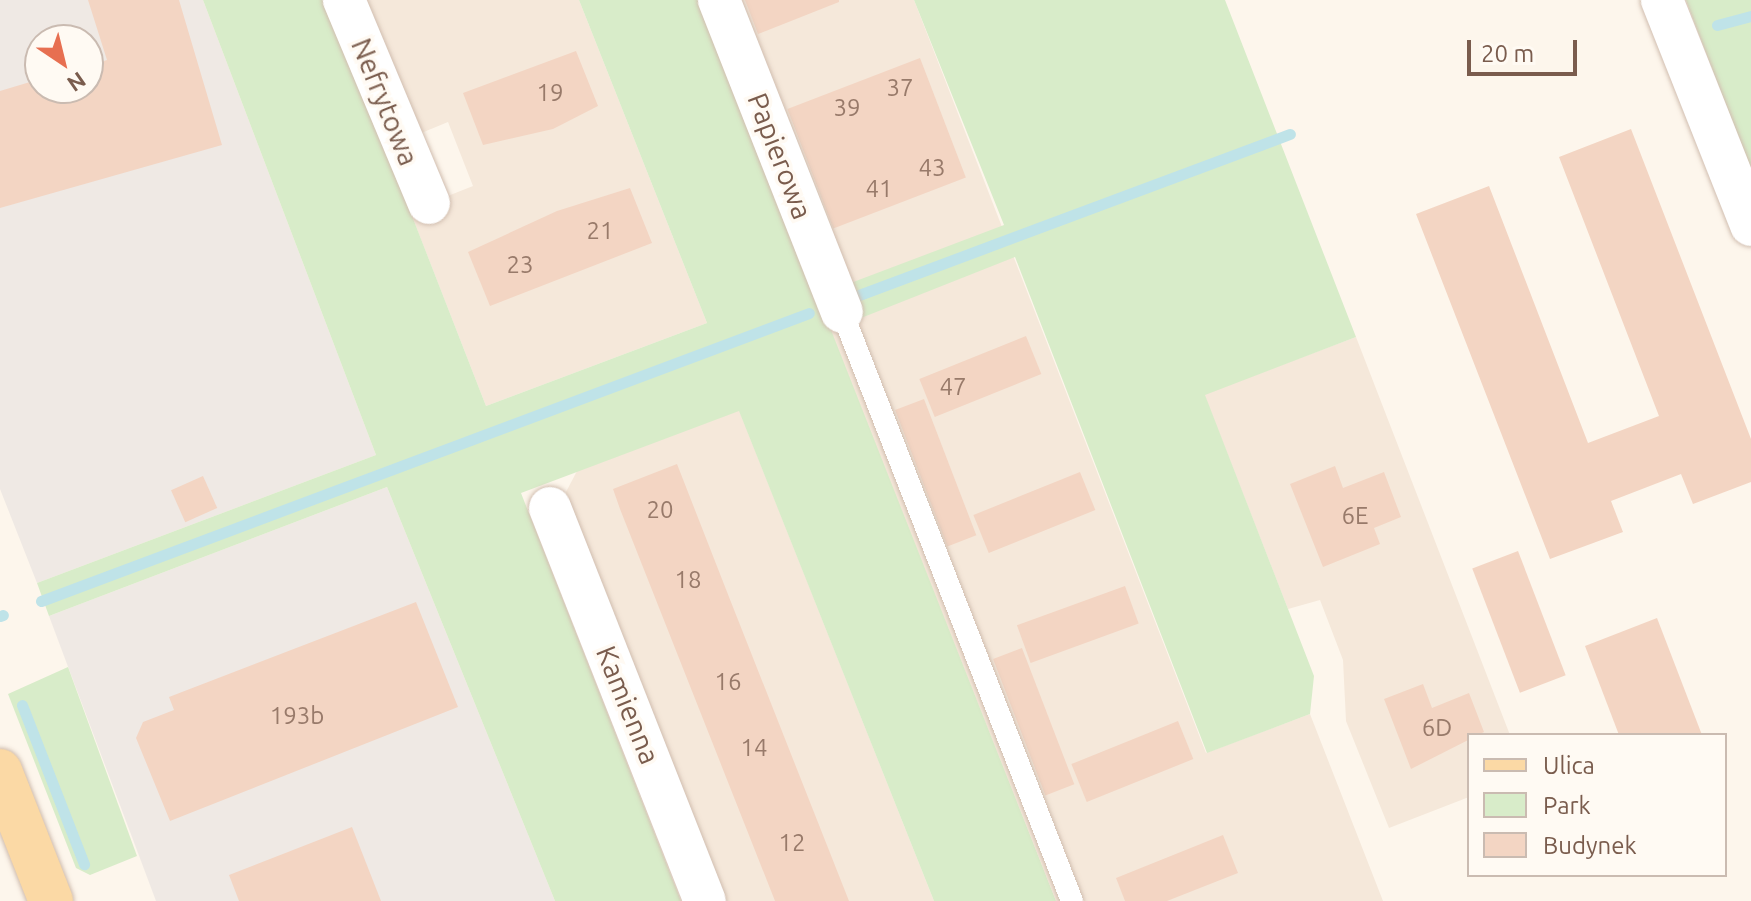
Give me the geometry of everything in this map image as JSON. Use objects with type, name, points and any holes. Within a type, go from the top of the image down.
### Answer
[{"type":"main road","points":[[0,771],[51,901]]},
{"type":"street","name":"Nefrytowa","points":[[344,0],[429,203]]},
{"type":"street","name":"Papierowa","points":[[719,0],[842,312]]},
{"type":"street","points":[[1662,0],[1751,225]]},
{"type":"street","name":"Kamienna","points":[[550,508],[705,901]]},
{"type":"lane","points":[[842,312],[1072,901]]},
{"type":"shaded area","points":[[0,0],[203,0],[376,455],[37,583],[0,489]]},
{"type":"shaded area","points":[[362,0],[579,0],[707,323],[486,406],[410,211],[473,186],[448,122],[414,136]]},
{"type":"shaded area","points":[[737,0],[914,0],[1206,753],[1310,714],[1383,901],[1056,901],[827,322]]},
{"type":"shaded area","points":[[1356,337],[1509,733],[1467,733],[1467,798],[1389,828],[1346,721],[1343,660],[1320,600],[1288,609],[1204,394]]},
{"type":"shaded area","points":[[739,410],[934,901],[727,901],[690,808],[566,492],[577,471]]},
{"type":"shaded area","points":[[387,487],[555,901],[156,901],[49,616]]},
{"type":"green space","points":[[203,0],[328,0],[486,406],[707,323],[579,0],[701,0],[1056,901],[934,901],[739,411],[521,493],[681,901],[555,901],[387,487],[49,616],[37,583],[376,455]]},
{"type":"green space","points":[[914,0],[1225,0],[1356,337],[1205,395],[1314,676],[1310,714],[1207,753],[1015,257],[861,318],[848,284],[1004,225]]},
{"type":"green space","points":[[1686,0],[1751,0],[1751,170],[1690,11]]},
{"type":"green space","points":[[68,667],[137,856],[90,875],[76,868],[8,694]]},
{"type":"building","points":[[88,0],[179,0],[222,145],[0,208],[0,91],[24,84],[24,104],[104,104],[104,61],[107,60],[104,24],[96,24]]},
{"type":"building","points":[[745,0],[839,0],[839,2],[758,34]]},
{"type":"building","points":[[576,51],[598,106],[553,129],[483,145],[463,93]]},
{"type":"building","points":[[920,58],[966,177],[833,228],[787,109]]},
{"type":"building","points":[[1631,129],[1751,439],[1751,482],[1693,504],[1681,474],[1611,501],[1623,532],[1550,559],[1416,214],[1489,186],[1588,443],[1659,416],[1559,157]]},
{"type":"building","points":[[630,188],[652,243],[490,306],[468,252],[557,211]]},
{"type":"building","points":[[1026,336],[1041,374],[935,417],[919,379]]},
{"type":"building","points":[[924,399],[976,535],[947,546],[895,410]]},
{"type":"building","points":[[677,464],[849,901],[775,901],[620,509],[613,489]]},
{"type":"building","points":[[1335,466],[1343,488],[1384,472],[1401,517],[1374,528],[1380,544],[1323,567],[1290,484]]},
{"type":"building","points":[[1080,472],[1095,510],[989,553],[973,515]]},
{"type":"building","points":[[203,476],[217,508],[185,522],[171,490]]},
{"type":"building","points":[[1518,551],[1566,675],[1520,693],[1472,569]]},
{"type":"building","points":[[1125,586],[1139,624],[1031,663],[1017,625]]},
{"type":"building","points":[[416,602],[458,707],[170,821],[136,738],[143,722],[174,710],[169,697]]},
{"type":"building","points":[[1657,618],[1701,733],[1618,733],[1585,646]]},
{"type":"building","points":[[1022,648],[1074,784],[1045,795],[993,659]]},
{"type":"building","points":[[1423,684],[1432,708],[1469,693],[1484,732],[1467,733],[1467,741],[1411,769],[1384,699]]},
{"type":"building","points":[[1178,721],[1193,759],[1087,802],[1071,764]]},
{"type":"building","points":[[352,827],[381,901],[239,901],[229,875]]},
{"type":"building","points":[[1223,835],[1238,873],[1167,901],[1125,901],[1116,878]]},
{"type":"waterway","points":[[1717,25],[1751,16]]},
{"type":"waterway","points":[[859,295],[1290,134]]},
{"type":"waterway","points":[[41,601],[809,313]]},
{"type":"waterway","points":[[22,705],[84,864]]}]
